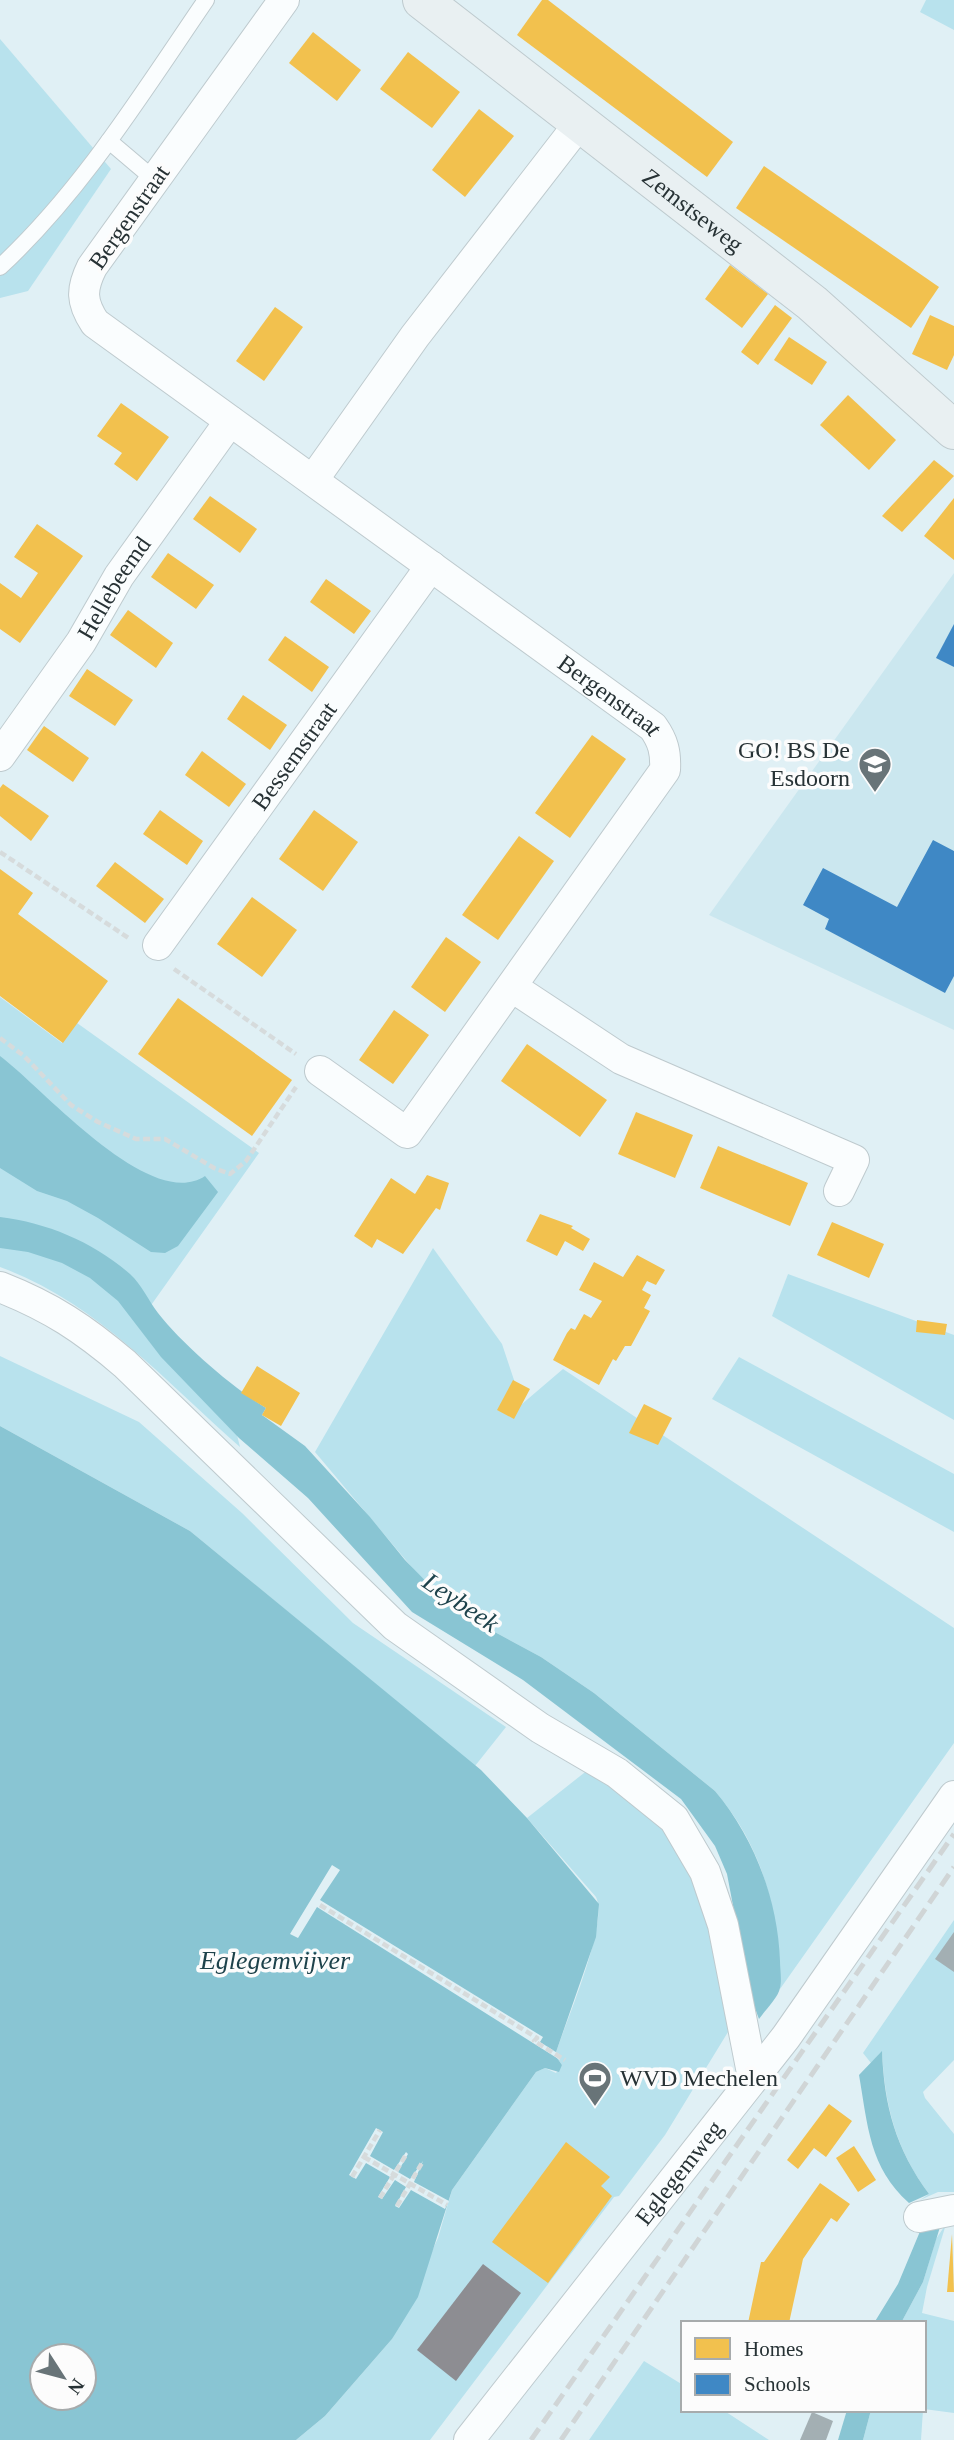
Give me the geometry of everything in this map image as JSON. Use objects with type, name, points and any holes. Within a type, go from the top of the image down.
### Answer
[{"type":"street","name":"Bergenstraat","points":[[284,0],[92,267],[82,287],[84,307],[95,323],[653,727],[662,740],[666,754],[665,770],[407,1133],[320,1071]]},
{"type":"street","name":"Zemstseweg","points":[[422,0],[812,303],[954,430]]},
{"type":"street","points":[[313,480],[415,336],[579,124]]},
{"type":"street","name":"Hellebeemd","points":[[0,756],[81,642],[119,576],[230,421]]},
{"type":"street","name":"Bessemstraat","points":[[158,945],[432,566]]},
{"type":"street","points":[[512,987],[621,1059],[855,1160],[839,1191]]},
{"type":"street","points":[[0,1287],[44,1304],[82,1328],[125,1364],[396,1626],[540,1728],[617,1773],[674,1819],[705,1872],[723,1925],[753,2078]]},
{"type":"street","name":"Eglegemweg","points":[[469,2440],[786,2037],[954,1796]]},
{"type":"street","points":[[919,2217],[954,2210]]},
{"type":"lane","points":[[0,267],[38,231],[109,141],[206,0]]},
{"type":"lane","points":[[109,141],[155,180]]},
{"type":"path","points":[[0,1038],[24,1056],[71,1105],[98,1122],[136,1139],[165,1139],[214,1168],[230,1174],[246,1161],[312,1065],[320,1071]]},
{"type":"path","points":[[320,1905],[537,2038],[534,2042],[565,2060]]},
{"type":"path","points":[[352,2177],[380,2130]]},
{"type":"path","points":[[380,2198],[407,2153]]},
{"type":"path","points":[[364,2157],[447,2205]]},
{"type":"path","points":[[397,2206],[423,2161]]},
{"type":"shaded area","points":[[926,0],[954,0],[954,30],[920,12]]},
{"type":"shaded area","points":[[0,39],[111,169],[28,291],[0,298]]},
{"type":"shaded area","name":"GO! BS De Esdoorn","points":[[954,573],[954,1030],[709,915]]},
{"type":"shaded area","points":[[0,997],[62,1043],[77,1023],[259,1153],[137,1325],[160,1355],[237,1435],[240,1447],[157,1370],[98,1322],[35,1282],[0,1267]]},
{"type":"shaded area","points":[[433,1248],[502,1344],[522,1404],[563,1369],[954,1628],[954,1743],[780,1989],[776,1934],[766,1884],[746,1836],[715,1791],[594,1693],[541,1657],[454,1610],[415,1571],[315,1452]]},
{"type":"shaded area","points":[[788,1274],[954,1335],[954,1420],[772,1316]]},
{"type":"shaded area","points":[[0,1356],[139,1422],[242,1513],[353,1623],[506,1727],[475,1766],[190,1531],[0,1426]]},
{"type":"shaded area","points":[[739,1357],[954,1474],[954,1532],[712,1399]]},
{"type":"shaded area","name":"WVD Mechelen","points":[[589,1769],[652,1817],[671,1837],[685,1858],[705,1905],[712,1930],[728,2032],[665,2135],[619,2196],[614,2197],[430,2440],[296,2440],[325,2416],[392,2339],[438,2238],[452,2190],[536,2072],[545,2068],[556,2073],[562,2065],[555,2055],[591,1950],[598,1910],[596,1897],[527,1818]]},
{"type":"shaded area","points":[[954,1920],[954,2060],[923,2092],[954,2134],[954,2192],[938,2192],[920,2200],[929,2194],[908,2161],[894,2127],[886,2091],[882,2052],[871,2063],[863,2053]]},
{"type":"shaded area","points":[[946,2224],[922,2313],[954,2321],[954,2413],[926,2409],[926,2321],[902,2321],[923,2282],[936,2239]]},
{"type":"shaded area","points":[[644,2361],[681,2384],[681,2412],[726,2412],[769,2440],[589,2440]]},
{"type":"shaded area","points":[[870,2412],[923,2412],[921,2440],[863,2440]]},
{"type":"water","points":[[0,1056],[98,1142],[127,1162],[156,1177],[182,1183],[205,1176],[218,1192],[178,1246],[165,1253],[151,1252],[98,1218],[67,1201],[37,1191],[0,1168]]},
{"type":"water","points":[[0,1217],[52,1229],[85,1243],[130,1274],[158,1313],[194,1352],[266,1408],[262,1415],[305,1446],[405,1560],[454,1610],[541,1657],[594,1693],[715,1791],[729,1809],[752,1849],[769,1893],[774,1915],[781,1985],[777,1996],[759,2019],[750,1995],[727,1874],[715,1846],[681,1799],[523,1680],[412,1612],[308,1498],[239,1438],[161,1357],[118,1301],[90,1278],[62,1263],[28,1252],[0,1248]]},
{"type":"water","name":"Eglegemvijver","points":[[0,1426],[190,1531],[481,1770],[527,1818],[599,1904],[596,1937],[555,2055],[562,2065],[559,2072],[545,2068],[536,2072],[452,2190],[418,2297],[392,2339],[325,2416],[296,2440],[0,2440]]},
{"type":"water","points":[[882,2051],[889,2109],[894,2126],[908,2160],[929,2194],[909,2203],[896,2189],[878,2160],[865,2111],[859,2075]]},
{"type":"water","points":[[940,2227],[923,2282],[902,2321],[875,2321],[898,2284],[921,2229]]},
{"type":"water","points":[[846,2412],[870,2412],[863,2440],[838,2440]]},
{"type":"pier","points":[[332,1865],[340,1870],[320,1900],[543,2037],[540,2042],[559,2054],[560,2060],[317,1907],[298,1938],[290,1934]]},
{"type":"pier","points":[[376,2128],[383,2132],[370,2156],[394,2170],[406,2152],[408,2154],[398,2172],[410,2179],[423,2161],[414,2182],[449,2201],[445,2209],[411,2190],[399,2208],[395,2206],[406,2187],[395,2180],[382,2199],[378,2197],[390,2177],[366,2163],[356,2179],[349,2175]]},
{"type":"building: Homes","points":[[542,0],[548,0],[733,142],[707,177],[517,35]]},
{"type":"building: Homes","points":[[313,32],[361,70],[337,101],[289,63]]},
{"type":"building: Homes","points":[[408,52],[460,92],[432,128],[380,89]]},
{"type":"building: Homes","points":[[479,109],[514,136],[465,197],[432,170]]},
{"type":"building: Homes","points":[[764,166],[939,287],[911,328],[736,208]]},
{"type":"building: Homes","points":[[730,265],[768,294],[742,328],[705,299]]},
{"type":"building: Homes","points":[[775,305],[792,318],[758,365],[741,352]]},
{"type":"building: Homes","points":[[275,307],[303,327],[264,381],[236,361]]},
{"type":"building: Homes","points":[[930,315],[954,326],[954,355],[947,370],[912,354]]},
{"type":"building: Homes","points":[[789,337],[827,362],[812,385],[774,360]]},
{"type":"building: Homes","points":[[848,395],[896,440],[869,470],[820,425]]},
{"type":"building: Homes","points":[[121,403],[169,437],[137,481],[114,464],[122,453],[97,436]]},
{"type":"building: Homes","points":[[934,460],[954,476],[902,532],[882,516]]},
{"type":"building: Homes","points":[[210,496],[257,529],[240,553],[193,519]]},
{"type":"building: Homes","points":[[954,498],[954,560],[924,536]]},
{"type":"building: Homes","points":[[37,524],[83,556],[20,643],[0,629],[0,583],[21,598],[38,573],[14,557]]},
{"type":"building: Homes","points":[[168,553],[214,585],[196,609],[151,577]]},
{"type":"building: Homes","points":[[326,579],[371,611],[354,634],[310,602]]},
{"type":"building: Homes","points":[[128,610],[173,643],[156,668],[110,635]]},
{"type":"building: Homes","points":[[285,636],[329,667],[312,692],[268,660]]},
{"type":"building: Homes","points":[[87,669],[133,700],[115,726],[69,696]]},
{"type":"building: Homes","points":[[243,695],[287,725],[270,750],[227,719]]},
{"type":"building: Homes","points":[[44,726],[89,758],[73,782],[27,750]]},
{"type":"building: Homes","points":[[592,735],[626,759],[570,838],[535,813]]},
{"type":"building: Homes","points":[[202,751],[246,784],[229,807],[185,775]]},
{"type":"building: Homes","points":[[3,784],[49,816],[31,841],[0,816],[0,788]]},
{"type":"building: Homes","points":[[160,810],[203,841],[187,865],[143,834]]},
{"type":"building: Homes","points":[[314,810],[358,842],[323,891],[279,859]]},
{"type":"building: Homes","points":[[519,836],[554,861],[498,940],[462,915]]},
{"type":"building: Homes","points":[[115,862],[164,899],[145,923],[96,886]]},
{"type":"building: Homes","points":[[0,869],[33,893],[18,914],[108,981],[63,1043],[0,996]]},
{"type":"building: Homes","points":[[252,897],[297,930],[262,977],[217,944]]},
{"type":"building: Homes","points":[[446,937],[481,962],[445,1012],[411,987]]},
{"type":"building: Homes","points":[[178,998],[292,1080],[252,1136],[138,1054]]},
{"type":"building: Homes","points":[[394,1010],[429,1035],[393,1084],[359,1060]]},
{"type":"building: Homes","points":[[527,1044],[607,1100],[580,1137],[501,1081]]},
{"type":"building: Homes","points":[[636,1112],[693,1135],[675,1178],[618,1154]]},
{"type":"building: Homes","points":[[718,1146],[808,1183],[790,1226],[700,1188]]},
{"type":"building: Homes","points":[[427,1175],[449,1183],[440,1210],[436,1208],[403,1254],[377,1239],[372,1248],[354,1236],[391,1178],[415,1194]]},
{"type":"building: Homes","points":[[540,1214],[573,1226],[571,1228],[590,1239],[583,1251],[565,1241],[557,1256],[526,1241]]},
{"type":"building: Homes","points":[[832,1222],[884,1244],[869,1278],[817,1255]]},
{"type":"building: Homes","points":[[637,1255],[665,1270],[656,1285],[647,1281],[642,1290],[651,1295],[644,1308],[650,1311],[631,1346],[625,1346],[616,1361],[613,1359],[599,1385],[553,1360],[571,1328],[575,1330],[584,1314],[591,1318],[602,1301],[579,1290],[594,1262],[623,1277]]},
{"type":"building: Homes","points":[[917,1320],[947,1324],[945,1335],[916,1332]]},
{"type":"building: Homes","points":[[257,1366],[300,1393],[281,1426],[262,1415],[266,1408],[241,1393]]},
{"type":"building: Homes","points":[[513,1380],[530,1389],[514,1419],[497,1410]]},
{"type":"building: Homes","points":[[644,1404],[672,1418],[658,1445],[629,1433]]},
{"type":"building: Homes","points":[[829,2104],[852,2121],[826,2157],[814,2148],[798,2169],[787,2160]]},
{"type":"building: Homes","points":[[566,2142],[610,2177],[601,2186],[612,2196],[548,2283],[492,2242]]},
{"type":"building: Homes","points":[[854,2146],[876,2180],[858,2192],[836,2158]]},
{"type":"building: Homes","points":[[820,2183],[850,2204],[837,2222],[831,2218],[803,2259],[789,2321],[748,2321],[761,2262],[764,2262]]},
{"type":"building: Homes","points":[[952,2234],[954,2292],[947,2292]]},
{"type":"building: Schools","points":[[954,624],[954,667],[936,658]]},
{"type":"building: Schools","points":[[933,840],[954,851],[954,976],[945,993],[825,929],[829,919],[803,905],[823,868],[897,907]]},
{"type":"building: Industry","points":[[483,2264],[521,2293],[456,2381],[417,2350]]},
{"type":"building: Other","points":[[954,1932],[954,1972],[935,1959]]},
{"type":"building: Other","points":[[812,2412],[833,2421],[826,2440],[800,2440]]},
{"type":"railway","points":[[531,2440],[954,1834]]},
{"type":"railway","points":[[561,2440],[954,1867]]},
{"type":"place","name":"GO! BS De Esdoorn","points":[[875,794]]},
{"type":"place","name":"WVD Mechelen","points":[[595,2108]]},
{"type":"water label","name":"Leybeek","points":[[461,1602]]}]
